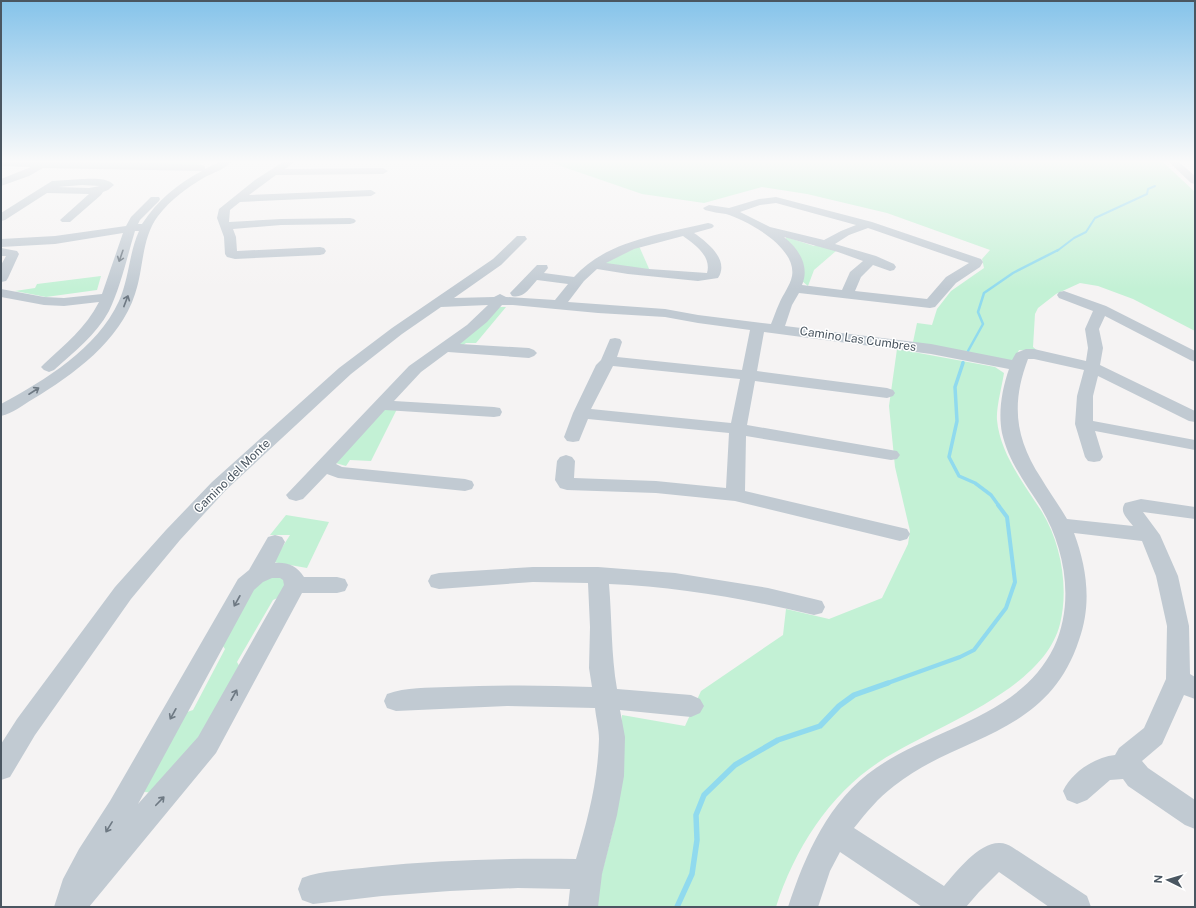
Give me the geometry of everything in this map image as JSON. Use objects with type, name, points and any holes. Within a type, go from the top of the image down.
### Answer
[{"type":"street","points":[[1,218],[21,204]]},
{"type":"street","points":[[66,220],[84,204]]},
{"type":"street","points":[[1,398],[44,370],[77,343],[96,320],[109,294],[130,229],[135,219],[150,204]]},
{"type":"street","points":[[1,411],[65,370],[92,347],[111,326],[124,307],[140,241],[146,226],[163,204]]},
{"type":"street","points":[[231,204],[225,209],[223,223],[230,236],[229,244],[231,254],[320,251]]},
{"type":"street","points":[[730,212],[752,204]]},
{"type":"street","points":[[793,204],[868,224],[946,250],[973,260],[977,263],[951,280],[930,304],[794,288]]},
{"type":"street","points":[[709,208],[730,212],[766,228],[826,244],[872,259],[890,267]]},
{"type":"street","points":[[224,226],[281,222],[350,220]]},
{"type":"street","points":[[826,244],[845,233],[868,224]]},
{"type":"street","points":[[1,243],[55,240],[146,226]]},
{"type":"street","points":[[558,305],[578,281],[595,265],[629,247],[661,237],[708,226]]},
{"type":"street","points":[[766,228],[780,240],[797,260],[799,271],[794,288],[784,306],[777,328]]},
{"type":"street","points":[[595,265],[646,272],[705,277],[713,275],[714,263],[707,250],[685,232]]},
{"type":"street","points":[[780,240],[782,236],[794,236]]},
{"type":"street","name":"Camino del Monte","points":[[1,768],[26,727],[109,611],[145,566],[194,512],[240,466],[332,382],[380,344],[496,262],[521,239]]},
{"type":"street","points":[[1,252],[11,253],[13,256],[1,278]]},
{"type":"street","points":[[847,294],[855,275],[872,259]]},
{"type":"street","points":[[296,495],[415,369],[481,321],[545,265]]},
{"type":"street","points":[[534,276],[578,281]]},
{"type":"street","points":[[1,293],[40,300],[109,294]]},
{"type":"street","points":[[1064,295],[1101,309],[1195,358]]},
{"type":"street","name":"Camino Las Cumbres","points":[[443,298],[507,298],[611,310],[665,319],[698,319],[777,328],[931,349],[1017,366]]},
{"type":"street","points":[[1094,457],[1084,424],[1084,405],[1087,384],[1092,367],[1095,337],[1092,329],[1101,309]]},
{"type":"street","points":[[1095,337],[1105,328],[1122,320]]},
{"type":"street","points":[[735,495],[738,429],[758,326]]},
{"type":"street","points":[[573,437],[581,413],[604,365],[608,362],[615,342]]},
{"type":"street","points":[[444,347],[529,353]]},
{"type":"street","points":[[803,907],[819,863],[835,832],[859,801],[887,775],[902,765],[1004,716],[1031,696],[1050,674],[1065,647],[1071,629],[1076,598],[1075,574],[1071,556],[1058,521],[1025,468],[1014,445],[1011,433],[1008,411],[1017,366],[1021,356],[1026,354],[1049,357],[1092,367],[1195,417]]},
{"type":"street","points":[[608,362],[615,361],[748,375],[887,393]]},
{"type":"street","points":[[382,405],[494,412]]},
{"type":"street","points":[[581,413],[738,429],[890,455]]},
{"type":"street","points":[[1084,424],[1139,436],[1195,445]]},
{"type":"street","points":[[566,461],[564,480],[568,484],[656,488],[735,495],[900,534]]},
{"type":"street","points":[[324,465],[338,472],[465,485]]},
{"type":"street","points":[[1195,513],[1141,505],[1132,506],[1132,511],[1147,531],[1164,569],[1178,626],[1179,652],[1186,684],[1153,736],[1128,756],[1130,766],[1138,777],[1195,816]]},
{"type":"street","points":[[1058,521],[1147,531]]},
{"type":"street","points":[[257,576],[275,542]]},
{"type":"street","points":[[270,570],[285,572],[293,576],[295,585],[206,745],[175,784],[70,906],[74,890],[89,859],[120,810],[243,588],[257,576],[270,570]]},
{"type":"street","points":[[439,581],[525,574],[598,574],[701,584],[772,597],[814,607]]},
{"type":"street","points":[[583,907],[587,874],[603,815],[610,776],[612,737],[601,668],[601,627],[598,574]]},
{"type":"street","points":[[295,585],[337,585]]},
{"type":"street","points":[[396,701],[523,695],[606,698],[691,706]]},
{"type":"street","points":[[1077,791],[1104,768],[1130,766]]},
{"type":"street","points":[[835,832],[947,907],[968,881],[993,858],[1002,857],[1076,907]]},
{"type":"street","points":[[313,889],[380,880],[445,875],[510,873],[587,874]]},
{"type":"green space","points":[[851,204],[1195,204],[1195,331],[1133,299],[1098,286],[1080,283],[1056,294],[1038,308],[1035,314],[1033,347],[1039,352],[1019,350],[1014,361],[913,342],[917,323],[932,325],[937,309],[951,291],[984,268],[982,259],[990,250],[887,213]]},
{"type":"green space","points":[[786,237],[814,246],[818,244],[836,251],[814,270],[808,286],[802,281],[786,241]]},
{"type":"green space","points":[[639,246],[650,271],[607,265],[604,263]]},
{"type":"green space","points":[[101,276],[97,290],[46,297],[15,291],[35,288],[37,284]]},
{"type":"green space","points":[[500,307],[506,307],[476,343],[466,343],[462,346],[454,345]]},
{"type":"green space","points":[[897,349],[995,367],[1004,373],[997,409],[999,433],[1014,469],[1049,524],[1062,566],[1064,596],[1063,610],[1060,624],[1049,648],[1032,669],[1009,688],[955,721],[879,762],[861,775],[844,791],[829,807],[803,845],[776,907],[593,907],[614,826],[622,715],[685,726],[701,691],[783,635],[786,609],[829,619],[882,598],[908,544],[910,531],[895,467],[889,406]]},
{"type":"green space","points":[[385,409],[397,409],[371,461],[350,460],[346,466],[332,462]]},
{"type":"green space","points":[[286,515],[329,522],[307,568],[273,562],[290,535],[270,535]]},
{"type":"green space","points":[[273,574],[283,576],[285,588],[282,596],[273,600],[237,662],[241,669],[204,733],[157,793],[144,792],[184,713],[193,710],[225,649],[220,642],[255,586]]},
{"type":"waterway","points":[[1057,251],[1074,238],[1086,232],[1095,218],[1125,204]]},
{"type":"waterway","points":[[968,351],[983,324],[978,312],[984,293],[1013,273],[1058,250]]},
{"type":"waterway","points":[[963,363],[955,387],[957,421],[949,457],[959,476],[975,483],[991,495],[999,506]]},
{"type":"waterway","points":[[885,684],[960,657],[974,650],[1006,608],[1015,582],[1007,517],[998,505]]},
{"type":"waterway","points":[[677,907],[692,874],[697,840],[696,815],[704,795],[735,765],[778,740],[820,726],[839,706],[854,695],[888,683]]}]
